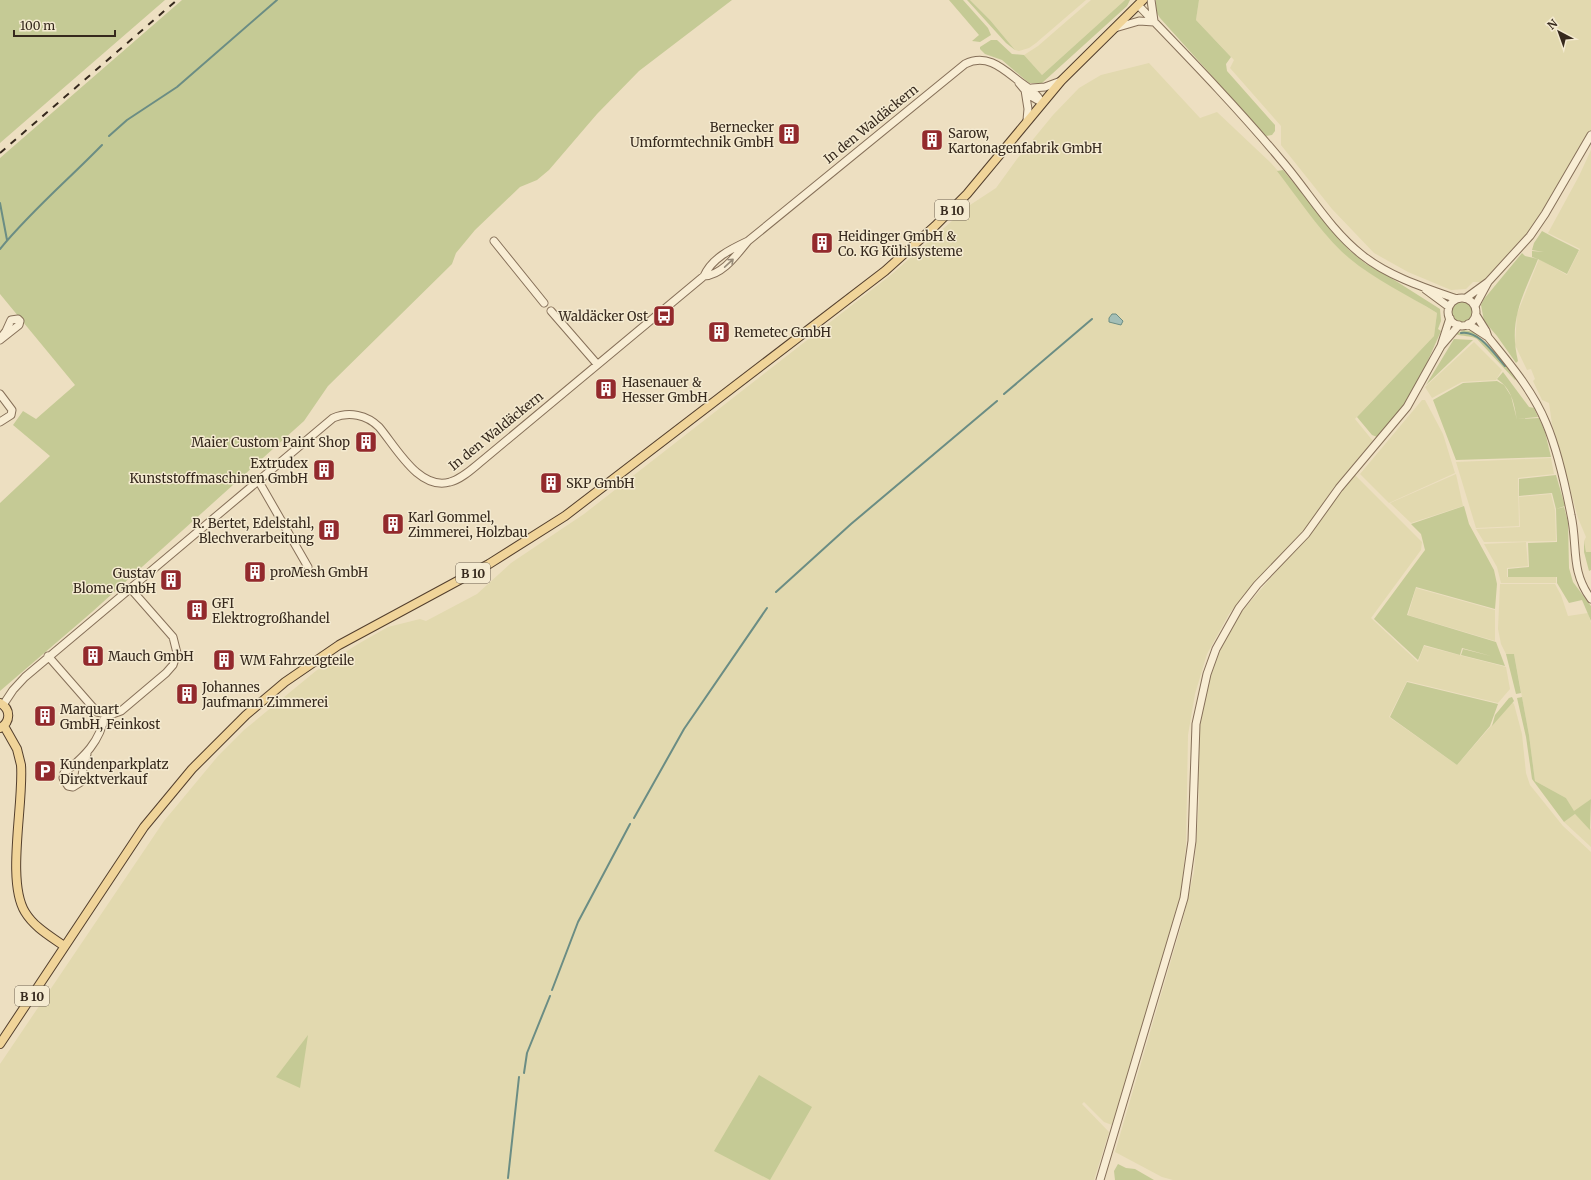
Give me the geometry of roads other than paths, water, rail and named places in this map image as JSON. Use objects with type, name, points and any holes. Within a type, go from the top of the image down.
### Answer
[{"type":"main road","name":"B 10","points":[[0,1044],[121,860],[161,805],[214,745],[264,700],[298,674],[339,646],[502,557],[589,499],[856,293],[914,246],[967,194],[1061,81],[1141,3]]},
{"type":"main road","points":[[1,704],[8,711],[9,716],[2,727],[17,749],[21,765],[17,875],[19,895],[24,911],[30,920],[64,946]]},
{"type":"street","points":[[1151,0],[1154,22]]},
{"type":"street","points":[[1141,3],[1154,22],[1244,117],[1349,243],[1374,263],[1419,285],[1457,299],[1466,298],[1488,282],[1518,251],[1537,227],[1591,135]]},
{"type":"street","points":[[1114,28],[1139,20],[1154,22]]},
{"type":"street","name":"In den Waldäckern","points":[[704,276],[711,276],[725,266],[748,241],[965,64],[981,60],[992,62],[1028,89],[1042,103]]},
{"type":"street","points":[[1027,120],[1028,89],[1045,87],[1061,81]]},
{"type":"street","points":[[494,241],[544,303]]},
{"type":"street","name":"In den Waldäckern","points":[[1,704],[18,683],[48,656],[333,418],[347,414],[363,417],[377,425],[421,477],[435,483],[451,482],[464,475],[483,460],[596,364],[704,276],[709,267],[720,257],[748,241]]},
{"type":"street","points":[[1488,282],[1475,306],[1476,315],[1488,337],[1523,384],[1546,423],[1572,516],[1574,557],[1578,577],[1591,599]]},
{"type":"street","points":[[1100,1180],[1184,898],[1192,841],[1196,724],[1205,680],[1216,649],[1239,608],[1257,585],[1306,534],[1339,488],[1407,407],[1441,346],[1450,318],[1449,307],[1419,285]]},
{"type":"street","points":[[1466,298],[1475,306]]},
{"type":"street","points":[[1449,307],[1457,299]]},
{"type":"street","points":[[551,311],[596,364]]},
{"type":"street","points":[[1441,346],[1459,326],[1468,324],[1476,315]]},
{"type":"street","points":[[1450,318],[1459,326]]},
{"type":"street","points":[[1468,324],[1488,337]]},
{"type":"street","points":[[0,394],[12,410],[11,415],[0,422]]},
{"type":"street","points":[[258,480],[308,567]]},
{"type":"street","points":[[48,656],[91,706],[97,712],[105,715],[120,711],[166,673],[174,665],[177,657],[177,649],[173,637],[130,588]]},
{"type":"street","points":[[87,754],[103,724],[105,715]]},
{"type":"water","points":[[1112,314],[1116,314],[1123,321],[1121,325],[1109,322],[1109,318]]},
{"type":"waterway","points":[[109,136],[127,120],[177,87],[277,0]]},
{"type":"waterway","points":[[0,249],[37,209],[102,145]]},
{"type":"waterway","points":[[0,203],[7,240]]},
{"type":"waterway","points":[[1004,394],[1092,319]]},
{"type":"waterway","points":[[1461,333],[1468,333],[1480,339],[1491,349],[1505,366]]},
{"type":"waterway","points":[[776,592],[851,524],[997,401]]},
{"type":"waterway","points":[[634,818],[684,729],[767,608]]},
{"type":"waterway","points":[[552,990],[578,922],[630,824]]},
{"type":"waterway","points":[[524,1073],[527,1053],[550,996]]},
{"type":"waterway","points":[[508,1178],[519,1077]]},
{"type":"railway","points":[[0,153],[177,0]]},
{"type":"place","name":"Bernecker Umformtechnik GmbH","points":[[789,134]]},
{"type":"place","name":"Sarow, Kartonagenfabrik GmbH","points":[[932,140]]},
{"type":"place","name":"Heidinger GmbH & Co. KG Kühlsysteme","points":[[822,243]]},
{"type":"place","name":"Waldäcker Ost","points":[[664,316]]},
{"type":"place","name":"Remetec GmbH","points":[[719,332]]},
{"type":"place","name":"Hasenauer & Hesser GmbH","points":[[606,389]]},
{"type":"place","name":"Maier Custom Paint Shop","points":[[366,442]]},
{"type":"place","name":"Extrudex Kunststoffmaschinen GmbH","points":[[324,470]]},
{"type":"place","name":"SKP GmbH","points":[[551,483]]},
{"type":"place","name":"Karl Gommel, Zimmerei, Holzbau","points":[[393,524]]},
{"type":"place","name":"R. Bertet, Edelstahl, Blechverarbeitung","points":[[329,530]]},
{"type":"place","name":"proMesh GmbH","points":[[255,572]]},
{"type":"place","name":"Gustav Blome GmbH","points":[[171,580]]},
{"type":"place","name":"GFI Elektrogroßhandel","points":[[197,610]]},
{"type":"place","name":"Mauch GmbH","points":[[93,656]]},
{"type":"place","name":"WM Fahrzeugteile","points":[[224,660]]},
{"type":"place","name":"Johannes Jaufmann Zimmerei","points":[[187,694]]},
{"type":"place","name":"Marquart GmbH, Feinkost","points":[[45,716]]},
{"type":"place","name":"Kundenparkplatz Direktverkauf","points":[[45,771]]}]
